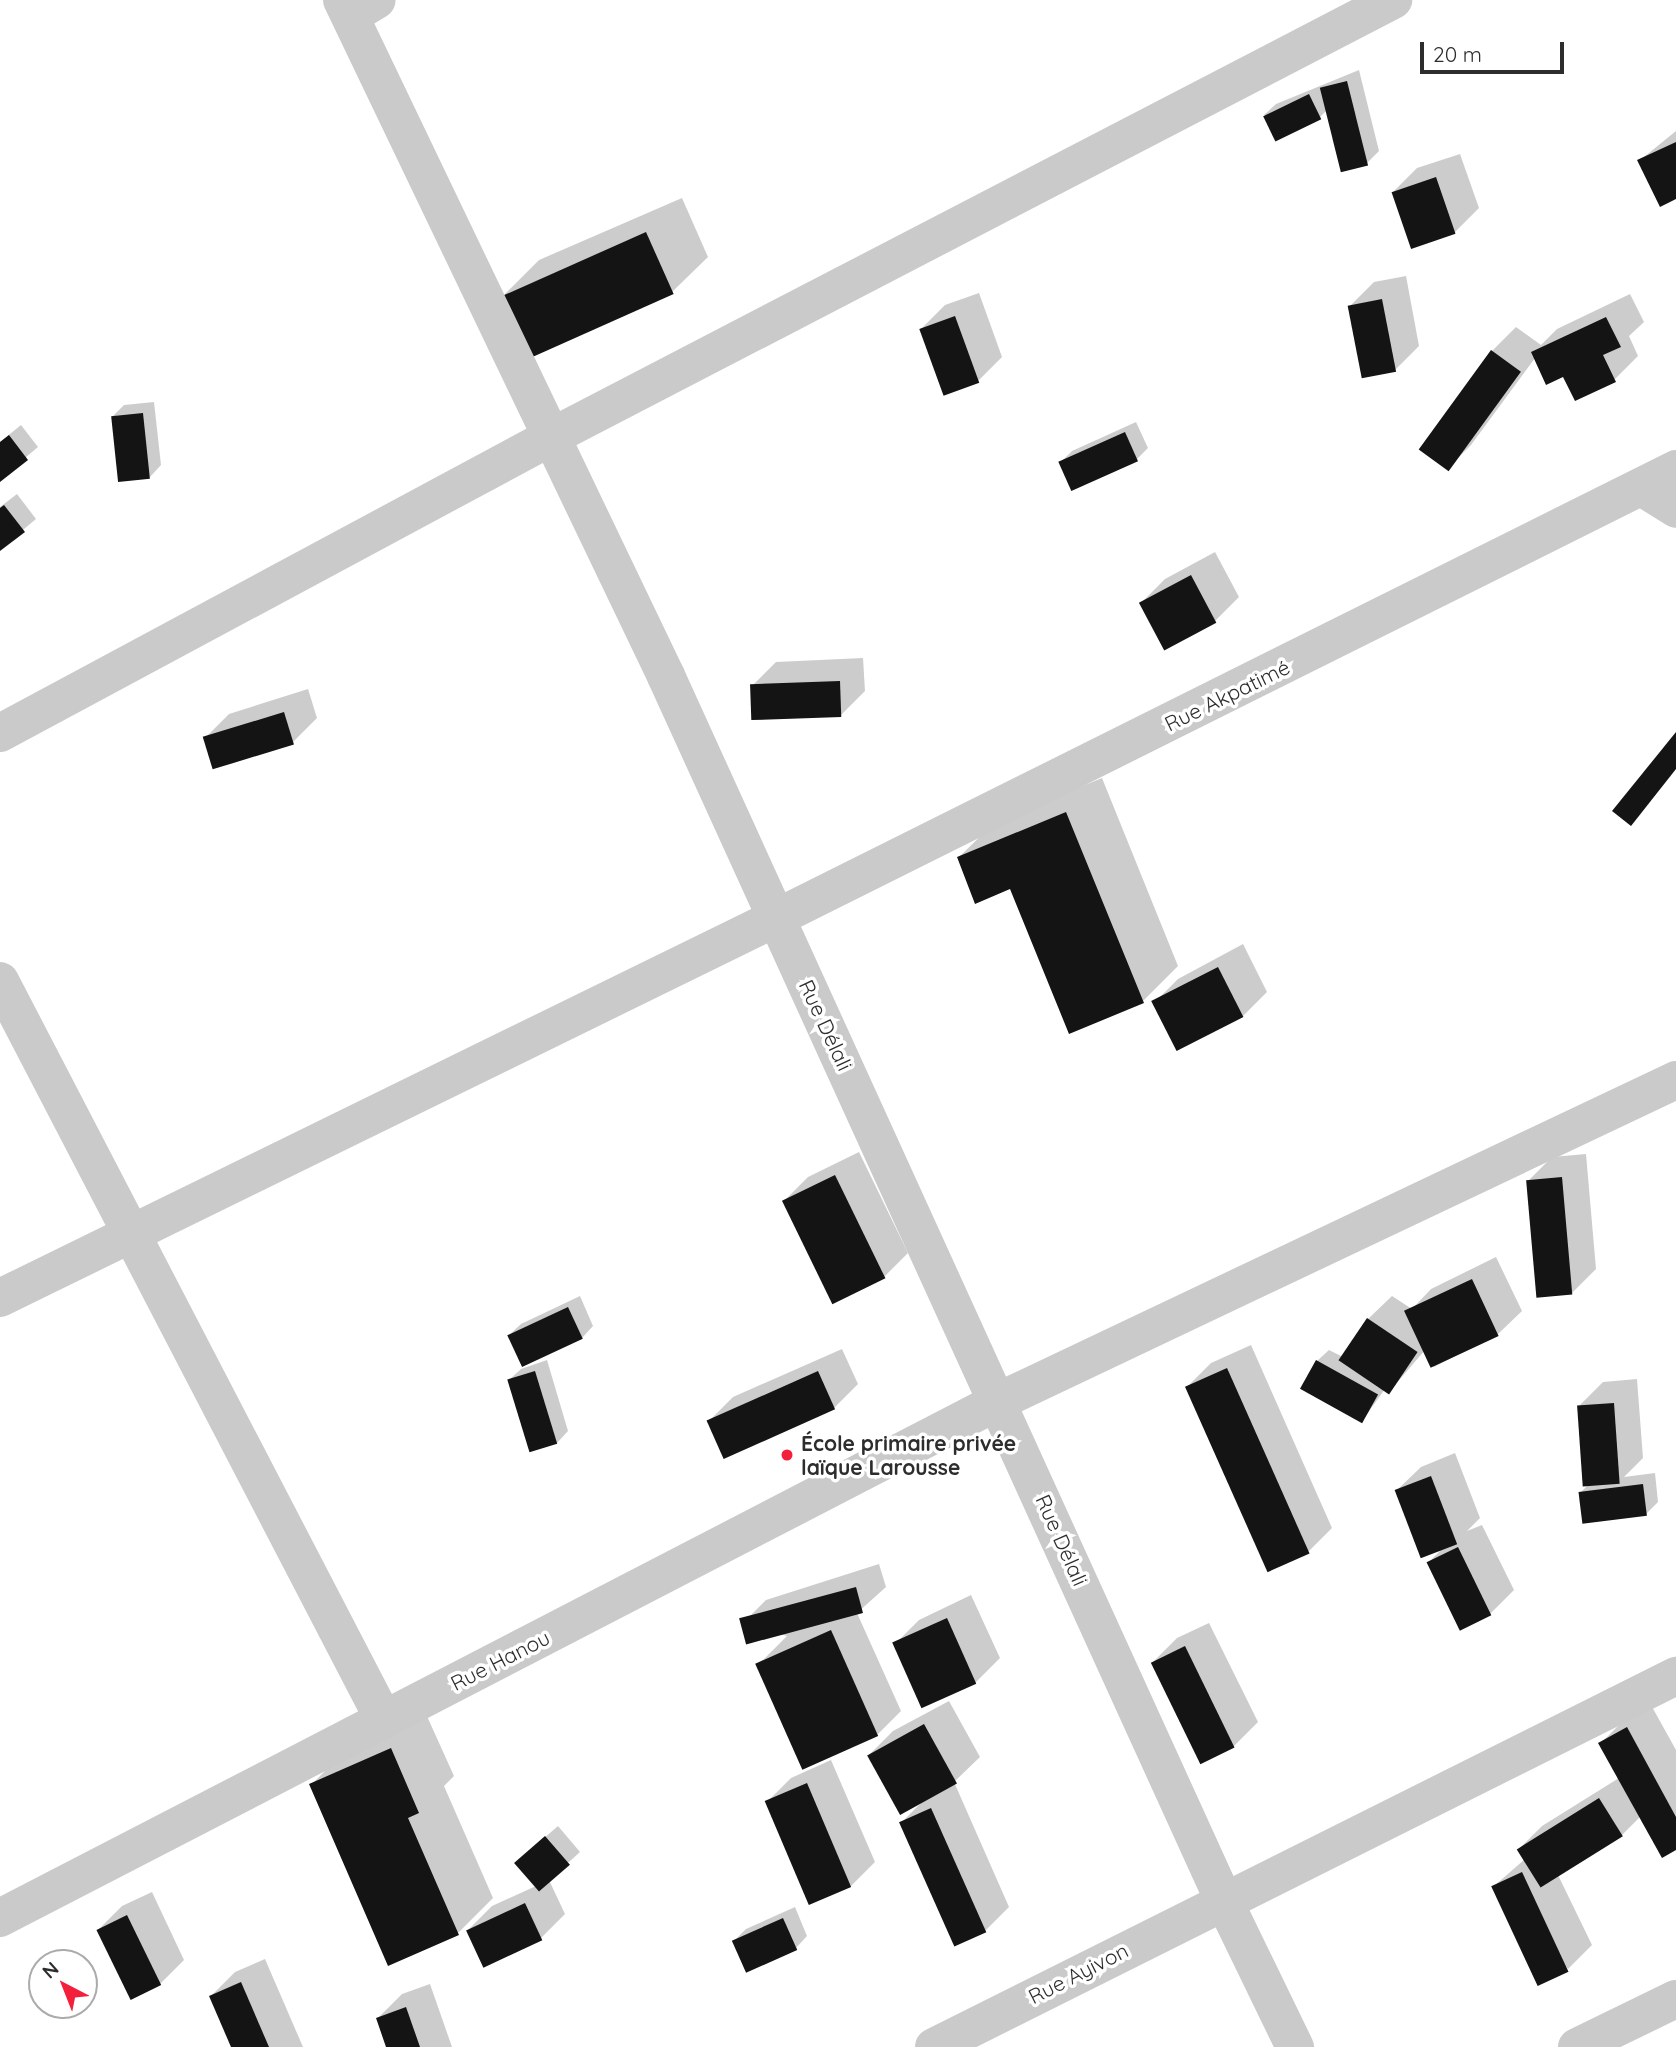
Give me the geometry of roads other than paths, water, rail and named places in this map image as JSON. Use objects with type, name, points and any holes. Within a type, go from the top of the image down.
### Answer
[{"type":"street","points":[[0,733],[551,437],[1392,0]]},
{"type":"street","name":"Rue Délali","points":[[356,5],[551,437],[999,1401],[1223,1899],[1295,2047]]},
{"type":"street","name":"Rue Akpatimé","points":[[0,1298],[776,918],[1643,488],[1676,469]]},
{"type":"street","points":[[1643,488],[1676,509]]},
{"type":"street","points":[[0,981],[384,1720]]},
{"type":"street","name":"Rue Hanou","points":[[0,1918],[999,1401],[1676,1080]]},
{"type":"street","name":"Rue Ayivon","points":[[934,2047],[1223,1899],[1676,1676]]},
{"type":"street","points":[[1577,2047],[1676,1999]]},
{"type":"place","name":"École primaire privée laïque Larousse","points":[[787,1455]]}]
